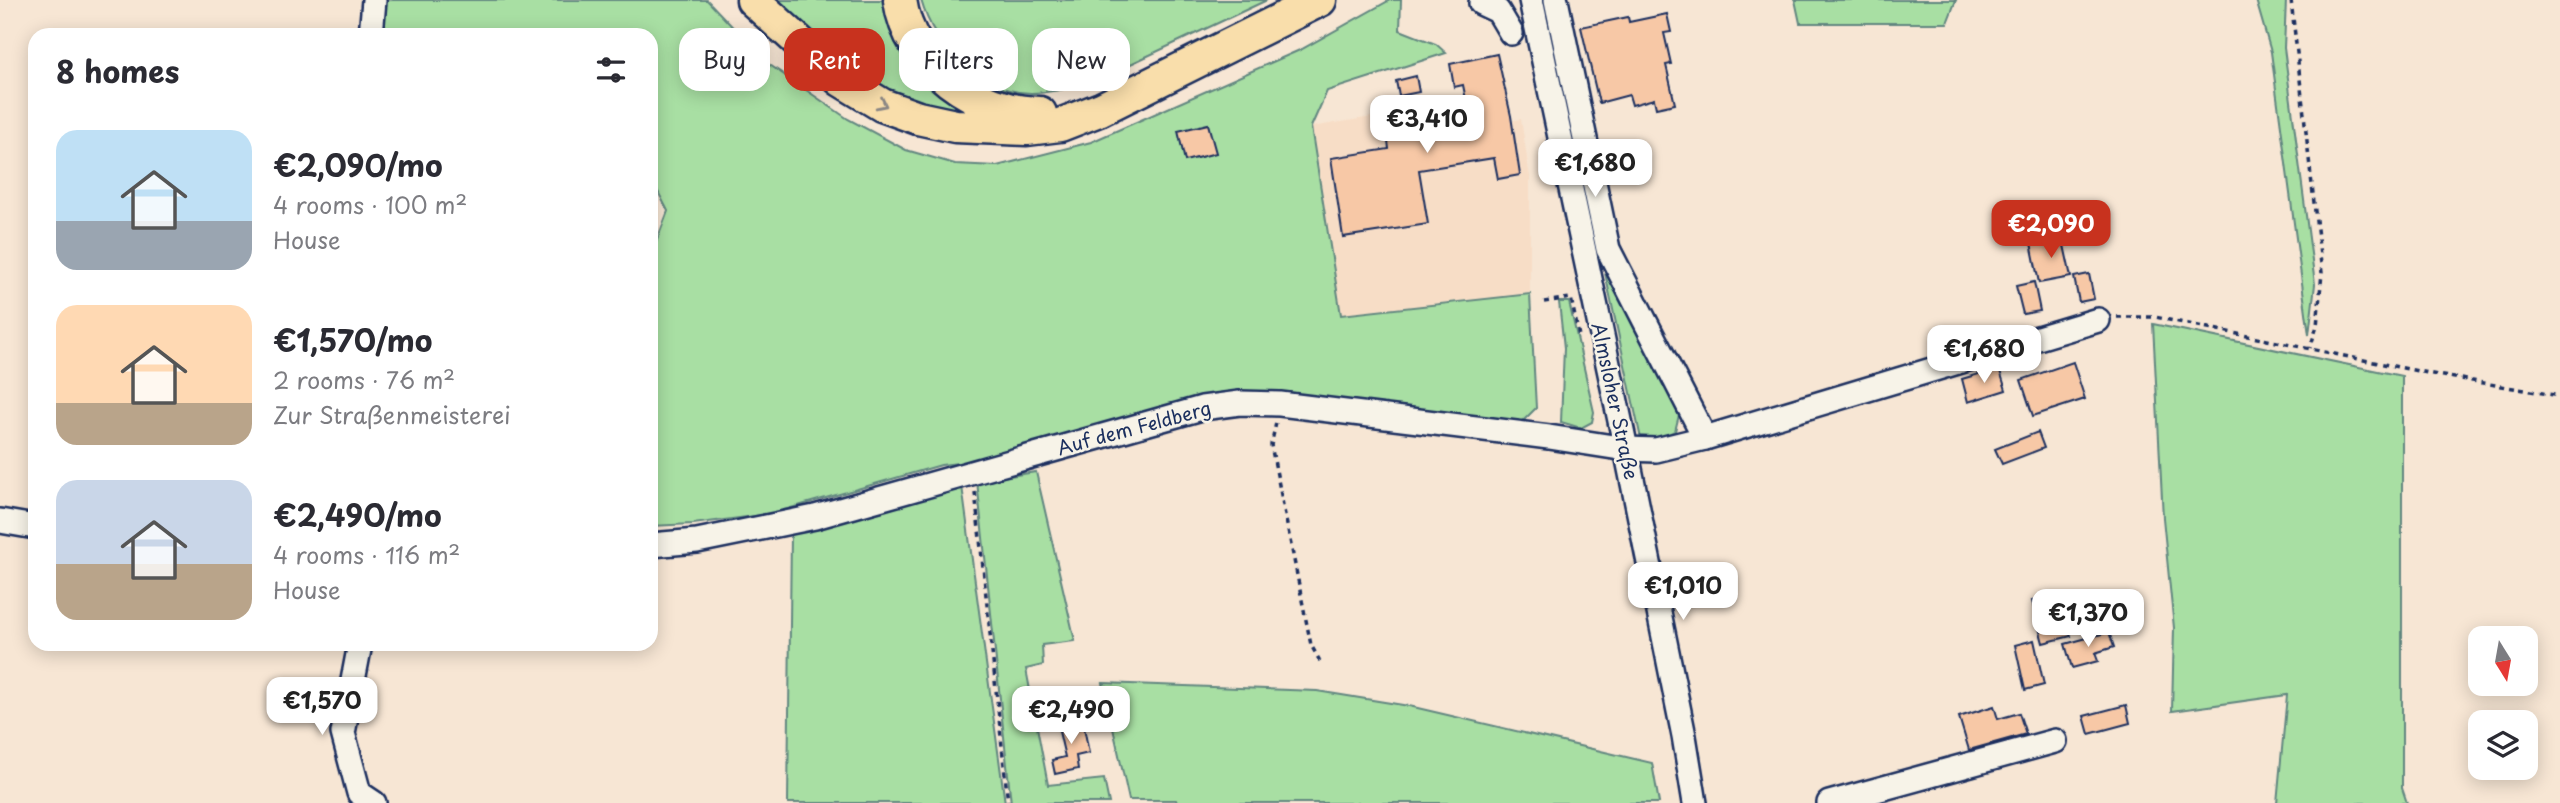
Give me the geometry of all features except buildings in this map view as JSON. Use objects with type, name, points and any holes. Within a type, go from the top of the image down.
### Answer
[{"type":"highway","points":[[753,0],[841,80],[882,105],[918,118],[955,126],[1027,129],[1060,125],[1101,109],[1320,0]]},
{"type":"highway","points":[[900,0],[916,43],[934,67],[960,89],[994,106],[1016,111],[1037,113],[1101,109]]},
{"type":"street","points":[[372,28],[374,0]]},
{"type":"street","name":"Almsloher Straße","points":[[1531,0],[1626,449],[1695,803]]},
{"type":"street","points":[[1556,0],[1608,249],[1705,438]]},
{"type":"street","points":[[1481,3],[1498,11],[1511,33]]},
{"type":"street","name":"Auf dem Feldberg","points":[[658,544],[697,541],[815,517],[1202,408],[1240,402],[1280,404],[1626,449],[1656,450],[1705,438],[2098,320]]},
{"type":"street","points":[[0,521],[28,526]]},
{"type":"street","points":[[359,651],[343,733],[359,793],[374,803]]},
{"type":"street","points":[[1829,803],[2055,741]]},
{"type":"path","points":[[2291,0],[2322,273],[2318,326],[2310,348]]},
{"type":"path","points":[[1544,302],[1571,298],[1578,337]]},
{"type":"path","points":[[2098,320],[2155,317],[2437,375],[2560,396]]},
{"type":"path","points":[[1280,404],[1271,445],[1311,645],[1321,663]]},
{"type":"path","points":[[973,472],[1008,803]]},
{"type":"shaded area","points":[[1461,102],[1469,129],[1521,119],[1530,177],[1530,294],[1341,315],[1311,127]]},
{"type":"green space","points":[[383,0],[707,0],[734,28],[679,28],[679,91],[770,91],[770,65],[784,75],[784,91],[808,91],[848,119],[906,150],[955,164],[997,166],[1091,142],[1302,49],[1390,0],[1401,0],[1400,30],[1436,44],[1446,53],[1327,91],[1311,127],[1341,315],[1530,294],[1536,408],[1521,423],[1220,395],[1188,400],[1030,449],[977,461],[941,465],[770,514],[658,526],[658,237],[668,211],[658,192],[658,28],[381,28]]},
{"type":"green space","points":[[768,0],[885,0],[899,43],[899,91],[936,91],[970,117],[879,91],[885,91],[885,28],[796,28]]},
{"type":"green space","points":[[921,0],[1267,0],[1130,64],[1130,28],[1032,28],[1032,91],[1053,91],[1031,93],[1012,91],[1018,91],[1018,28],[933,28]]},
{"type":"green space","points":[[1795,0],[1956,0],[1947,23],[1800,23]]},
{"type":"green space","points":[[2256,0],[2286,0],[2284,48],[2315,284],[2309,335],[2271,52]]},
{"type":"green space","points":[[1604,268],[1617,277],[1679,415],[1675,431],[1657,439],[1641,439]]},
{"type":"green space","points":[[1559,302],[1569,302],[1594,412],[1592,422],[1581,428],[1561,422],[1564,348]]},
{"type":"green space","points":[[2153,324],[2402,376],[2402,788],[2407,803],[2277,803],[2287,695],[2172,711],[2174,628],[2163,518]]},
{"type":"green space","points":[[1036,472],[1075,641],[1042,645],[1043,665],[1026,669],[1048,785],[1104,779],[1109,803],[1011,803],[977,481]]},
{"type":"green space","points":[[962,486],[1005,803],[788,803],[791,534]]},
{"type":"green space","points":[[1103,683],[1317,691],[1409,706],[1652,763],[1659,803],[1177,803],[1176,800],[1129,800]]}]
